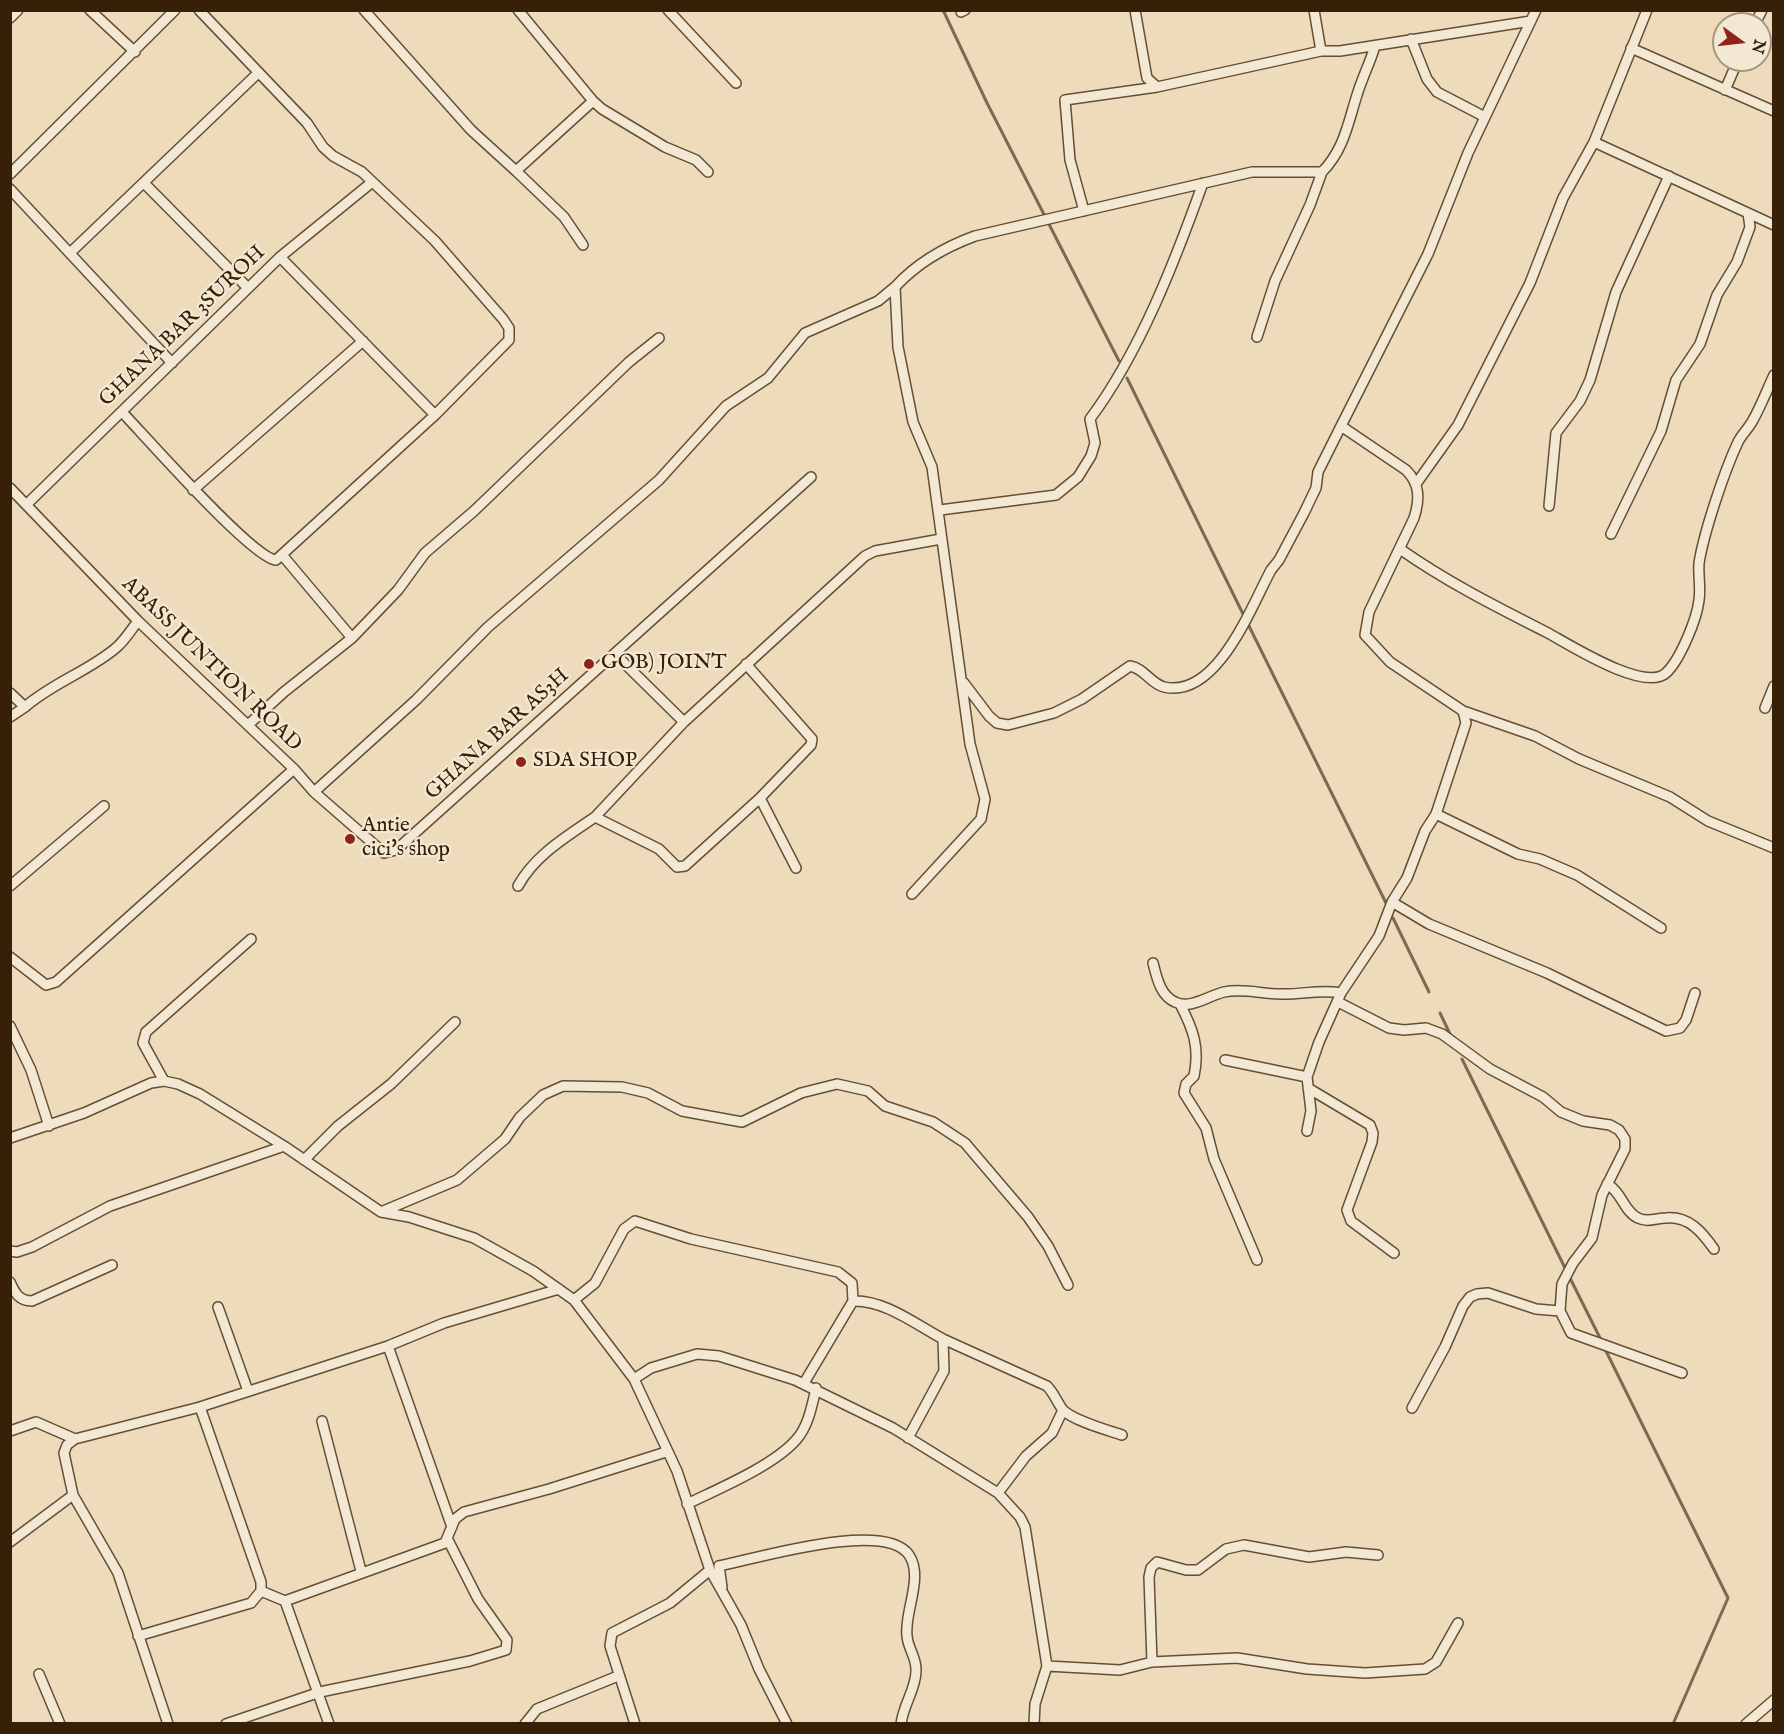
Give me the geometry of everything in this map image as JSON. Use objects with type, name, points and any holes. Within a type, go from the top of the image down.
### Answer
[{"type":"street","points":[[10,18],[18,10]]},
{"type":"street","points":[[90,10],[135,52]]},
{"type":"street","points":[[10,174],[175,10]]},
{"type":"street","points":[[122,412],[193,490],[270,560],[276,560],[435,415],[509,340],[508,328],[435,241],[371,183],[362,172],[333,156],[323,147],[307,123],[199,10]]},
{"type":"street","points":[[364,10],[471,130],[564,217],[583,245]]},
{"type":"street","points":[[518,10],[602,109],[664,147],[696,160],[708,172]]},
{"type":"street","points":[[668,10],[736,83]]},
{"type":"street","points":[[1135,10],[1148,78],[1157,87]]},
{"type":"street","points":[[1314,10],[1321,51]]},
{"type":"street","points":[[963,681],[988,716],[997,723],[1008,725],[1054,713],[1105,684],[1130,666],[1137,667],[1162,687],[1177,689],[1193,686],[1204,678],[1227,651],[1304,513],[1316,488],[1318,472],[1428,254],[1468,153],[1536,10]]},
{"type":"street","points":[[1416,484],[1458,425],[1530,284],[1563,198],[1594,142],[1647,10]]},
{"type":"street","points":[[1084,211],[1070,160],[1065,100],[1157,87],[1321,51],[1375,46],[1531,21]]},
{"type":"street","points":[[1411,39],[1427,79],[1437,92],[1485,117]]},
{"type":"street","points":[[1257,337],[1275,281],[1310,205],[1322,172],[1337,152],[1350,126],[1357,94],[1375,46]]},
{"type":"street","points":[[1631,48],[1773,111]]},
{"type":"street","points":[[1725,90],[1733,72]]},
{"type":"street","points":[[71,252],[258,74]]},
{"type":"street","points":[[516,171],[593,100]]},
{"type":"street","points":[[1594,142],[1773,225]]},
{"type":"street","points":[[314,792],[416,700],[488,627],[659,480],[726,406],[768,378],[805,333],[878,301],[925,261],[954,244],[975,236],[1252,172],[1322,172]]},
{"type":"street","points":[[1550,506],[1557,433],[1580,401],[1590,380],[1616,292],[1669,176]]},
{"type":"street","points":[[144,183],[248,288]]},
{"type":"street","name":"GHANA BAR 3SUROH","points":[[27,504],[280,257],[371,183]]},
{"type":"street","points":[[940,510],[1056,495],[1078,477],[1095,443],[1089,426],[1090,419],[1122,371],[1182,243],[1203,183]]},
{"type":"street","points":[[10,189],[172,363]]},
{"type":"street","points":[[1611,534],[1661,431],[1676,380],[1700,344],[1717,295],[1737,262],[1750,227],[1748,213]]},
{"type":"street","points":[[280,257],[435,415]]},
{"type":"street","points":[[895,287],[898,347],[912,422],[932,467],[940,510],[941,539],[963,681],[970,744],[986,799],[981,819],[912,894]]},
{"type":"street","points":[[248,725],[284,692],[352,638],[398,590],[425,554],[474,511],[629,362],[659,338]]},
{"type":"street","points":[[193,490],[363,341]]},
{"type":"street","points":[[1400,549],[1472,596],[1546,632],[1572,649],[1632,675],[1658,678],[1666,674],[1674,661],[1696,615],[1699,600],[1699,565],[1726,473],[1738,442],[1752,423],[1773,375]]},
{"type":"street","points":[[1341,426],[1406,470],[1416,484],[1418,505],[1400,549],[1369,612],[1365,635],[1390,662],[1463,711],[1549,742],[1579,759],[1670,797],[1708,821],[1773,848]]},
{"type":"street","name":"GHANA BAR AS3H","points":[[396,850],[811,477]]},
{"type":"street","name":"ABASS JUNTION ROAD","points":[[10,488],[138,621],[248,725],[314,792],[378,850],[384,853],[396,850]]},
{"type":"street","points":[[518,886],[524,874],[547,851],[595,817],[684,722],[865,556],[875,551],[941,539]]},
{"type":"street","points":[[283,556],[352,638]]},
{"type":"street","points":[[10,717],[58,683],[107,655],[138,621]]},
{"type":"street","points":[[615,654],[684,722]]},
{"type":"street","points":[[595,817],[658,849],[677,867],[685,866],[760,798],[811,745],[812,739],[746,664]]},
{"type":"street","points":[[1765,708],[1773,686]]},
{"type":"street","points":[[10,693],[25,707]]},
{"type":"street","points":[[1307,1131],[1311,1111],[1307,1077],[1319,1042],[1339,998],[1379,936],[1425,831],[1436,814],[1466,723],[1463,711]]},
{"type":"street","points":[[10,957],[46,985],[56,982],[294,770]]},
{"type":"street","points":[[760,798],[796,868]]},
{"type":"street","points":[[10,886],[104,806]]},
{"type":"street","points":[[1436,814],[1518,854],[1577,875],[1661,928]]},
{"type":"street","points":[[1392,902],[1429,924],[1547,973],[1666,1031],[1680,1028],[1686,1020],[1695,993]]},
{"type":"street","points":[[164,1081],[143,1043],[146,1032],[251,939]]},
{"type":"street","points":[[1154,963],[1159,986],[1170,999],[1180,1004],[1198,1002],[1227,992],[1281,994],[1326,990],[1389,1028],[1426,1029],[1442,1034],[1490,1069],[1543,1097],[1561,1112],[1619,1130],[1625,1139],[1625,1149],[1607,1184],[1592,1238],[1573,1263],[1562,1284],[1560,1311],[1571,1333],[1682,1373]]},
{"type":"street","points":[[1180,1004],[1194,1030],[1197,1053],[1194,1076],[1186,1084],[1184,1093],[1206,1128],[1214,1159],[1257,1260]]},
{"type":"street","points":[[304,1160],[338,1126],[391,1084],[455,1022]]},
{"type":"street","points":[[10,1026],[31,1070],[49,1126]]},
{"type":"street","points":[[1225,1060],[1307,1077]]},
{"type":"street","points":[[10,1138],[49,1126],[151,1083],[164,1081],[200,1094],[284,1146],[381,1212],[409,1217],[474,1238],[533,1271],[574,1300],[634,1379],[666,1452],[677,1471],[710,1570],[741,1625],[759,1670],[787,1724]]},
{"type":"street","points":[[381,1212],[457,1180],[505,1139],[520,1117],[543,1095],[563,1086],[622,1087],[648,1093],[682,1111],[742,1122],[801,1093],[837,1084],[868,1091],[885,1106],[933,1122],[965,1143],[1028,1217],[1048,1246],[1068,1285]]},
{"type":"street","points":[[1308,1088],[1370,1125],[1373,1133],[1372,1142],[1347,1210],[1351,1221],[1394,1253]]},
{"type":"street","points":[[10,1251],[17,1252],[32,1246],[110,1206],[284,1146]]},
{"type":"street","points":[[1607,1184],[1617,1190],[1635,1216],[1646,1221],[1674,1218],[1694,1224],[1714,1249]]},
{"type":"street","points":[[574,1300],[595,1283],[624,1229],[635,1221],[691,1239],[838,1272],[852,1283],[852,1301],[804,1383]]},
{"type":"street","points":[[10,1282],[16,1294],[24,1301],[32,1301],[112,1265]]},
{"type":"street","points":[[168,1724],[118,1573],[73,1495],[64,1453],[68,1445],[75,1439],[200,1407],[388,1346],[444,1323],[559,1289]]},
{"type":"street","points":[[1412,1408],[1445,1347],[1463,1306],[1470,1297],[1488,1293],[1536,1309],[1560,1311]]},
{"type":"street","points":[[852,1301],[867,1301],[882,1305],[943,1339],[1047,1386],[1057,1396],[1063,1410],[1099,1428],[1122,1435]]},
{"type":"street","points":[[218,1307],[248,1391]]},
{"type":"street","points":[[908,1438],[944,1371],[943,1339]]},
{"type":"street","points":[[388,1346],[452,1527]]},
{"type":"street","points":[[634,1379],[651,1368],[697,1354],[719,1356],[816,1388],[908,1438],[998,1493],[1020,1517],[1025,1527],[1047,1666],[1035,1704],[1034,1724]]},
{"type":"street","points":[[687,1504],[780,1454],[797,1439],[809,1418],[816,1388]]},
{"type":"street","points":[[138,1636],[251,1604],[261,1591],[261,1582],[200,1407]]},
{"type":"street","points":[[998,1493],[1026,1456],[1052,1433],[1063,1410]]},
{"type":"street","points":[[322,1421],[361,1571]]},
{"type":"street","points":[[10,1431],[36,1422],[75,1439]]},
{"type":"street","points":[[226,1724],[320,1692],[471,1661],[506,1650],[507,1640],[478,1599],[448,1540],[458,1515],[666,1452]]},
{"type":"street","points":[[10,1542],[73,1495]]},
{"type":"street","points":[[731,1609],[723,1593],[719,1566],[759,1559],[810,1544],[843,1539],[900,1546],[909,1555],[915,1571],[907,1638],[916,1659],[916,1673],[901,1724]]},
{"type":"street","points":[[261,1591],[285,1601],[361,1571],[411,1557],[448,1540]]},
{"type":"street","points":[[1152,1662],[1149,1576],[1151,1568],[1158,1562],[1186,1570],[1198,1570],[1226,1549],[1244,1545],[1309,1557],[1347,1552],[1378,1556]]},
{"type":"street","points":[[635,1724],[610,1646],[614,1630],[670,1604],[710,1570]]},
{"type":"street","points":[[285,1601],[320,1692],[329,1724]]},
{"type":"street","points":[[1047,1666],[1119,1670],[1152,1662],[1237,1658],[1307,1669],[1365,1673],[1425,1669],[1436,1662],[1458,1623]]},
{"type":"street","points":[[39,1674],[60,1724]]},
{"type":"street","points":[[525,1724],[537,1709],[618,1676]]},
{"type":"street","points":[[1746,1724],[1773,1700]]},
{"type":"waterway","points":[[943,10],[987,103],[1119,361]]},
{"type":"waterway","points":[[1127,378],[1244,616]]},
{"type":"waterway","points":[[1247,622],[1386,903]]},
{"type":"waterway","points":[[1393,918],[1429,992]]},
{"type":"waterway","points":[[1440,1013],[1451,1036]]},
{"type":"waterway","points":[[1462,1059],[1566,1270]]},
{"type":"waterway","points":[[1569,1276],[1601,1340]]},
{"type":"waterway","points":[[1605,1349],[1728,1598],[1673,1724]]},
{"type":"place","name":"GOB) JOINT","points":[[589,664]]},
{"type":"place","name":"SDA SHOP","points":[[521,762]]},
{"type":"place","name":"Antie cici's shop","points":[[350,839]]}]
